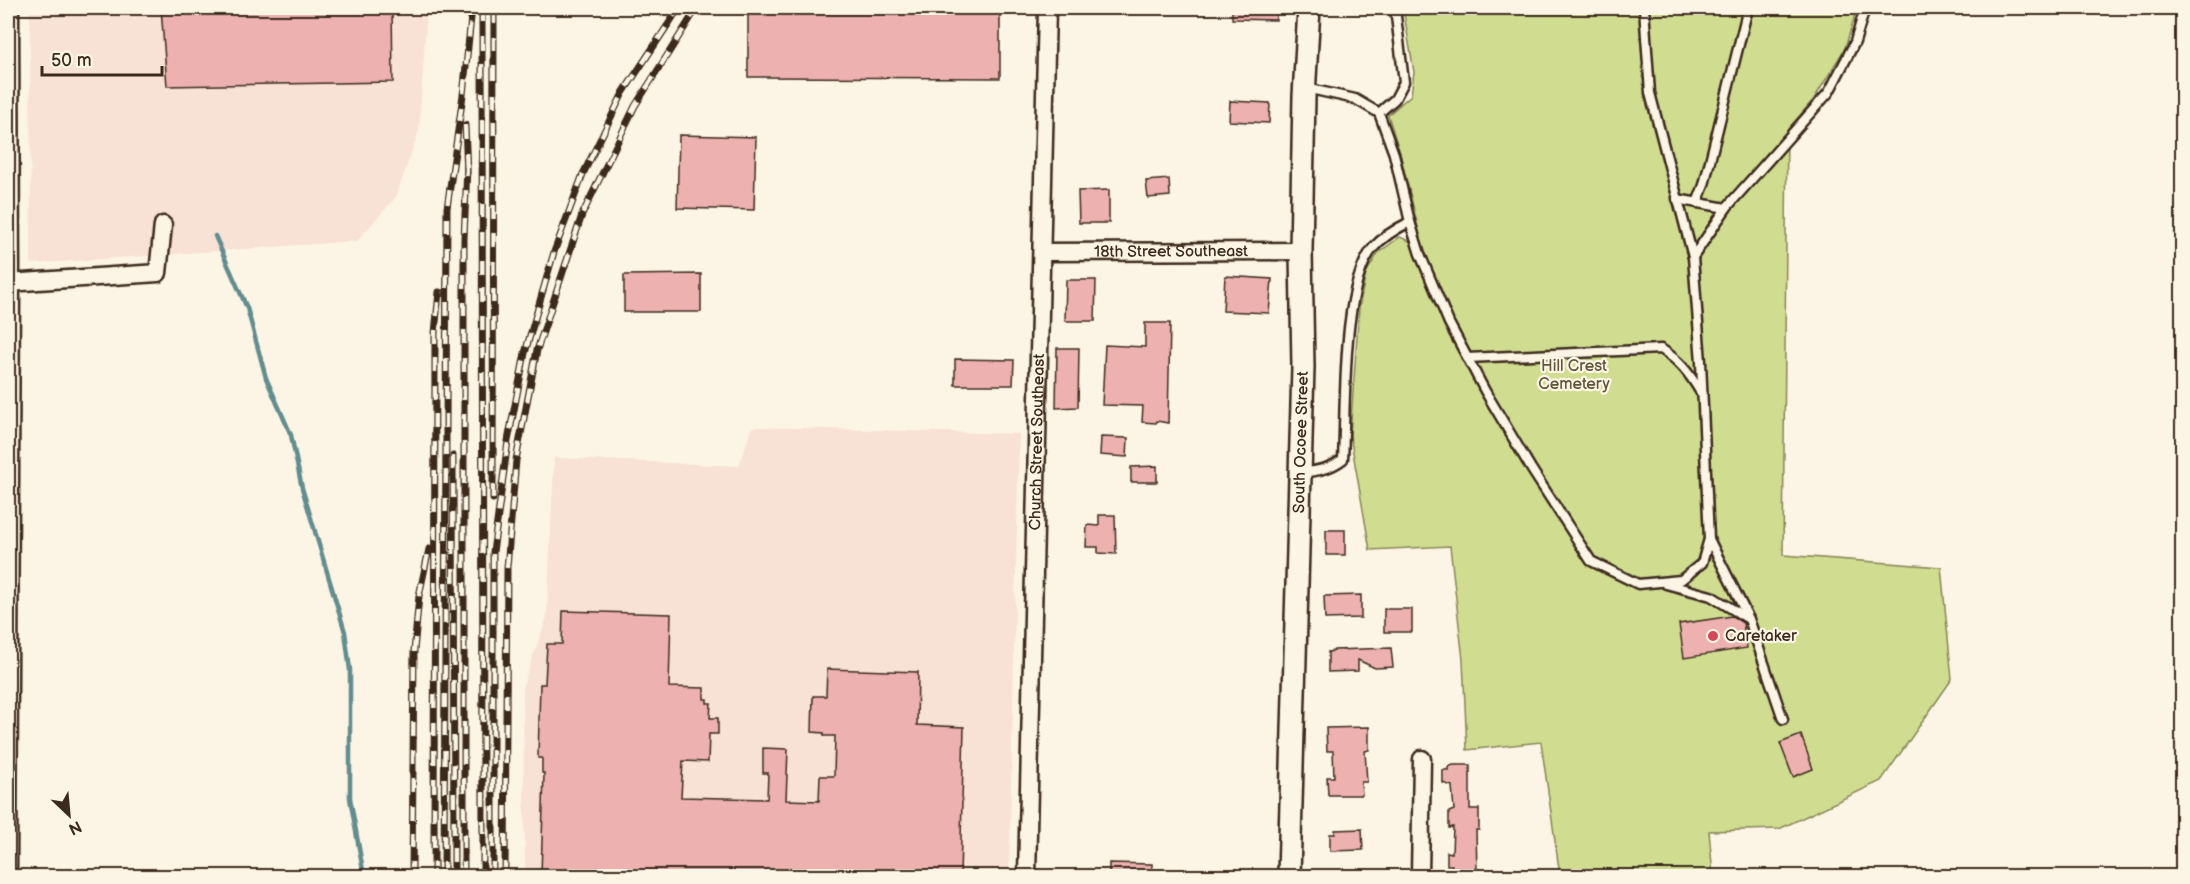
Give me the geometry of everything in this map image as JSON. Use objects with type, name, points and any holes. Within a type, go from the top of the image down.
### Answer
[{"type":"street","points":[[8,876],[10,8]]},
{"type":"street","name":"Church Street Southeast","points":[[1027,876],[1047,8]]},
{"type":"street","name":"South Ocoee Street","points":[[1289,876],[1303,367],[1301,251],[1309,8]]},
{"type":"street","points":[[9,283],[158,273],[163,225]]},
{"type":"street","name":"18th Street Southeast","points":[[1042,252],[1301,251]]},
{"type":"street","points":[[1420,876],[1422,759]]},
{"type":"lane","points":[[1379,113],[1395,99],[1404,82],[1395,8]]},
{"type":"lane","points":[[1305,88],[1355,99],[1379,113],[1394,154],[1410,222],[1428,274],[1449,323],[1485,391],[1532,470],[1591,561],[1638,584],[1682,580],[1702,563],[1709,539],[1703,396],[1693,257],[1650,93],[1644,8]]},
{"type":"lane","points":[[1696,202],[1707,175],[1748,8]]},
{"type":"lane","points":[[1693,257],[1725,208],[1829,92],[1855,42],[1865,8]]},
{"type":"lane","points":[[1677,198],[1725,208]]},
{"type":"lane","points":[[1300,472],[1333,467],[1343,459],[1347,348],[1359,273],[1372,249],[1391,231],[1410,222]]},
{"type":"lane","points":[[1467,357],[1661,349],[1677,359],[1690,374],[1703,396]]},
{"type":"lane","points":[[1709,539],[1749,619],[1783,719]]},
{"type":"lane","points":[[1657,582],[1711,596],[1749,619]]},
{"type":"shaded area","points":[[30,8],[427,8],[419,130],[396,197],[357,241],[31,264]]},
{"type":"shaded area","points":[[752,427],[1019,434],[1009,876],[525,876],[523,685],[547,617],[554,458],[739,466]]},
{"type":"green space","name":"Hill Crest Cemetery","points":[[1403,8],[1857,8],[1845,48],[1814,99],[1787,130],[1783,555],[1941,567],[1952,679],[1881,781],[1779,829],[1709,831],[1713,876],[1560,876],[1541,742],[1467,750],[1463,660],[1450,546],[1370,550],[1350,435],[1359,308],[1366,273],[1378,253],[1400,237],[1410,241],[1419,231],[1388,115],[1411,95],[1414,72]]},
{"type":"building","points":[[161,8],[392,8],[393,82],[167,86]]},
{"type":"building","points":[[748,8],[1000,8],[1000,78],[748,77]]},
{"type":"building","points":[[1232,8],[1276,8],[1276,20],[1232,19]]},
{"type":"building","points":[[1230,101],[1270,103],[1269,123],[1229,121]]},
{"type":"building","points":[[679,135],[756,137],[754,210],[677,208]]},
{"type":"building","points":[[1169,179],[1170,196],[1148,198],[1146,181]]},
{"type":"building","points":[[1109,190],[1109,223],[1079,223],[1078,191]]},
{"type":"building","points":[[701,274],[701,312],[624,312],[624,275]]},
{"type":"building","points":[[1225,276],[1272,279],[1269,313],[1223,311]]},
{"type":"building","points":[[1066,280],[1096,280],[1095,321],[1065,321]]},
{"type":"building","points":[[1145,323],[1170,323],[1168,423],[1142,422],[1143,406],[1102,405],[1105,345],[1145,347]]},
{"type":"building","points":[[1057,348],[1079,348],[1078,407],[1056,408]]},
{"type":"building","points":[[955,359],[1014,360],[1013,385],[955,385]]},
{"type":"building","points":[[1101,437],[1128,438],[1127,457],[1100,455]]},
{"type":"building","points":[[1157,466],[1157,482],[1131,482],[1131,467]]},
{"type":"building","points":[[1099,515],[1115,515],[1116,554],[1098,553],[1098,547],[1086,547],[1087,525],[1099,526]]},
{"type":"building","points":[[1326,530],[1345,530],[1345,555],[1326,555]]},
{"type":"building","points":[[1361,595],[1361,618],[1325,619],[1324,596]]},
{"type":"building","points":[[1384,609],[1412,609],[1412,632],[1384,632]]},
{"type":"building","points":[[563,611],[671,614],[669,687],[704,688],[704,699],[707,699],[707,703],[711,703],[710,718],[718,718],[718,734],[709,734],[708,762],[683,761],[681,797],[767,799],[768,773],[763,773],[763,748],[788,749],[786,800],[819,801],[820,776],[834,776],[835,736],[824,736],[824,733],[812,732],[813,696],[826,696],[827,669],[918,672],[917,725],[964,727],[960,876],[541,876],[544,773],[542,773],[542,758],[538,758],[540,684],[545,684],[547,644],[562,644]]},
{"type":"building","name":"Caretaker","points":[[1732,616],[1743,623],[1747,648],[1684,658],[1679,624]]},
{"type":"building","points":[[1391,648],[1393,667],[1375,668],[1358,660],[1358,671],[1328,672],[1328,652]]},
{"type":"building","points":[[1369,727],[1369,750],[1365,751],[1367,782],[1361,782],[1362,795],[1328,795],[1327,777],[1334,777],[1333,751],[1327,751],[1326,728]]},
{"type":"building","points":[[1801,735],[1813,769],[1793,777],[1780,743]]},
{"type":"building","points":[[1470,765],[1470,809],[1479,809],[1479,830],[1476,830],[1477,871],[1452,870],[1452,865],[1447,865],[1447,852],[1452,853],[1453,827],[1449,828],[1449,812],[1454,810],[1452,786],[1443,783],[1443,770],[1448,770],[1448,767]]},
{"type":"building","points":[[1362,829],[1363,850],[1330,851],[1330,834],[1335,834],[1335,830]]},
{"type":"building","points":[[1109,863],[1152,864],[1152,876],[1109,876]]},
{"type":"waterway","points":[[215,236],[247,308],[266,378],[291,435],[302,488],[345,632],[350,670],[350,798],[364,876]]},
{"type":"railway","points":[[444,876],[447,208],[463,95],[472,8]]},
{"type":"railway","points":[[482,8],[483,876]]},
{"type":"railway","points":[[493,499],[494,8]]},
{"type":"railway","points":[[493,876],[493,552],[508,441],[525,353],[554,252],[583,174],[623,93],[679,8]]},
{"type":"railway","points":[[505,876],[507,568],[516,460],[537,350],[582,215],[635,106],[697,8]]},
{"type":"railway","points":[[465,125],[467,173]]},
{"type":"railway","points":[[464,876],[464,239],[467,166]]},
{"type":"railway","points":[[434,876],[435,333],[439,292]]},
{"type":"railway","points":[[453,456],[454,876]]},
{"type":"railway","points":[[412,876],[414,651],[419,596],[429,549]]},
{"type":"place","name":"Caretaker","points":[[1713,636]]}]
